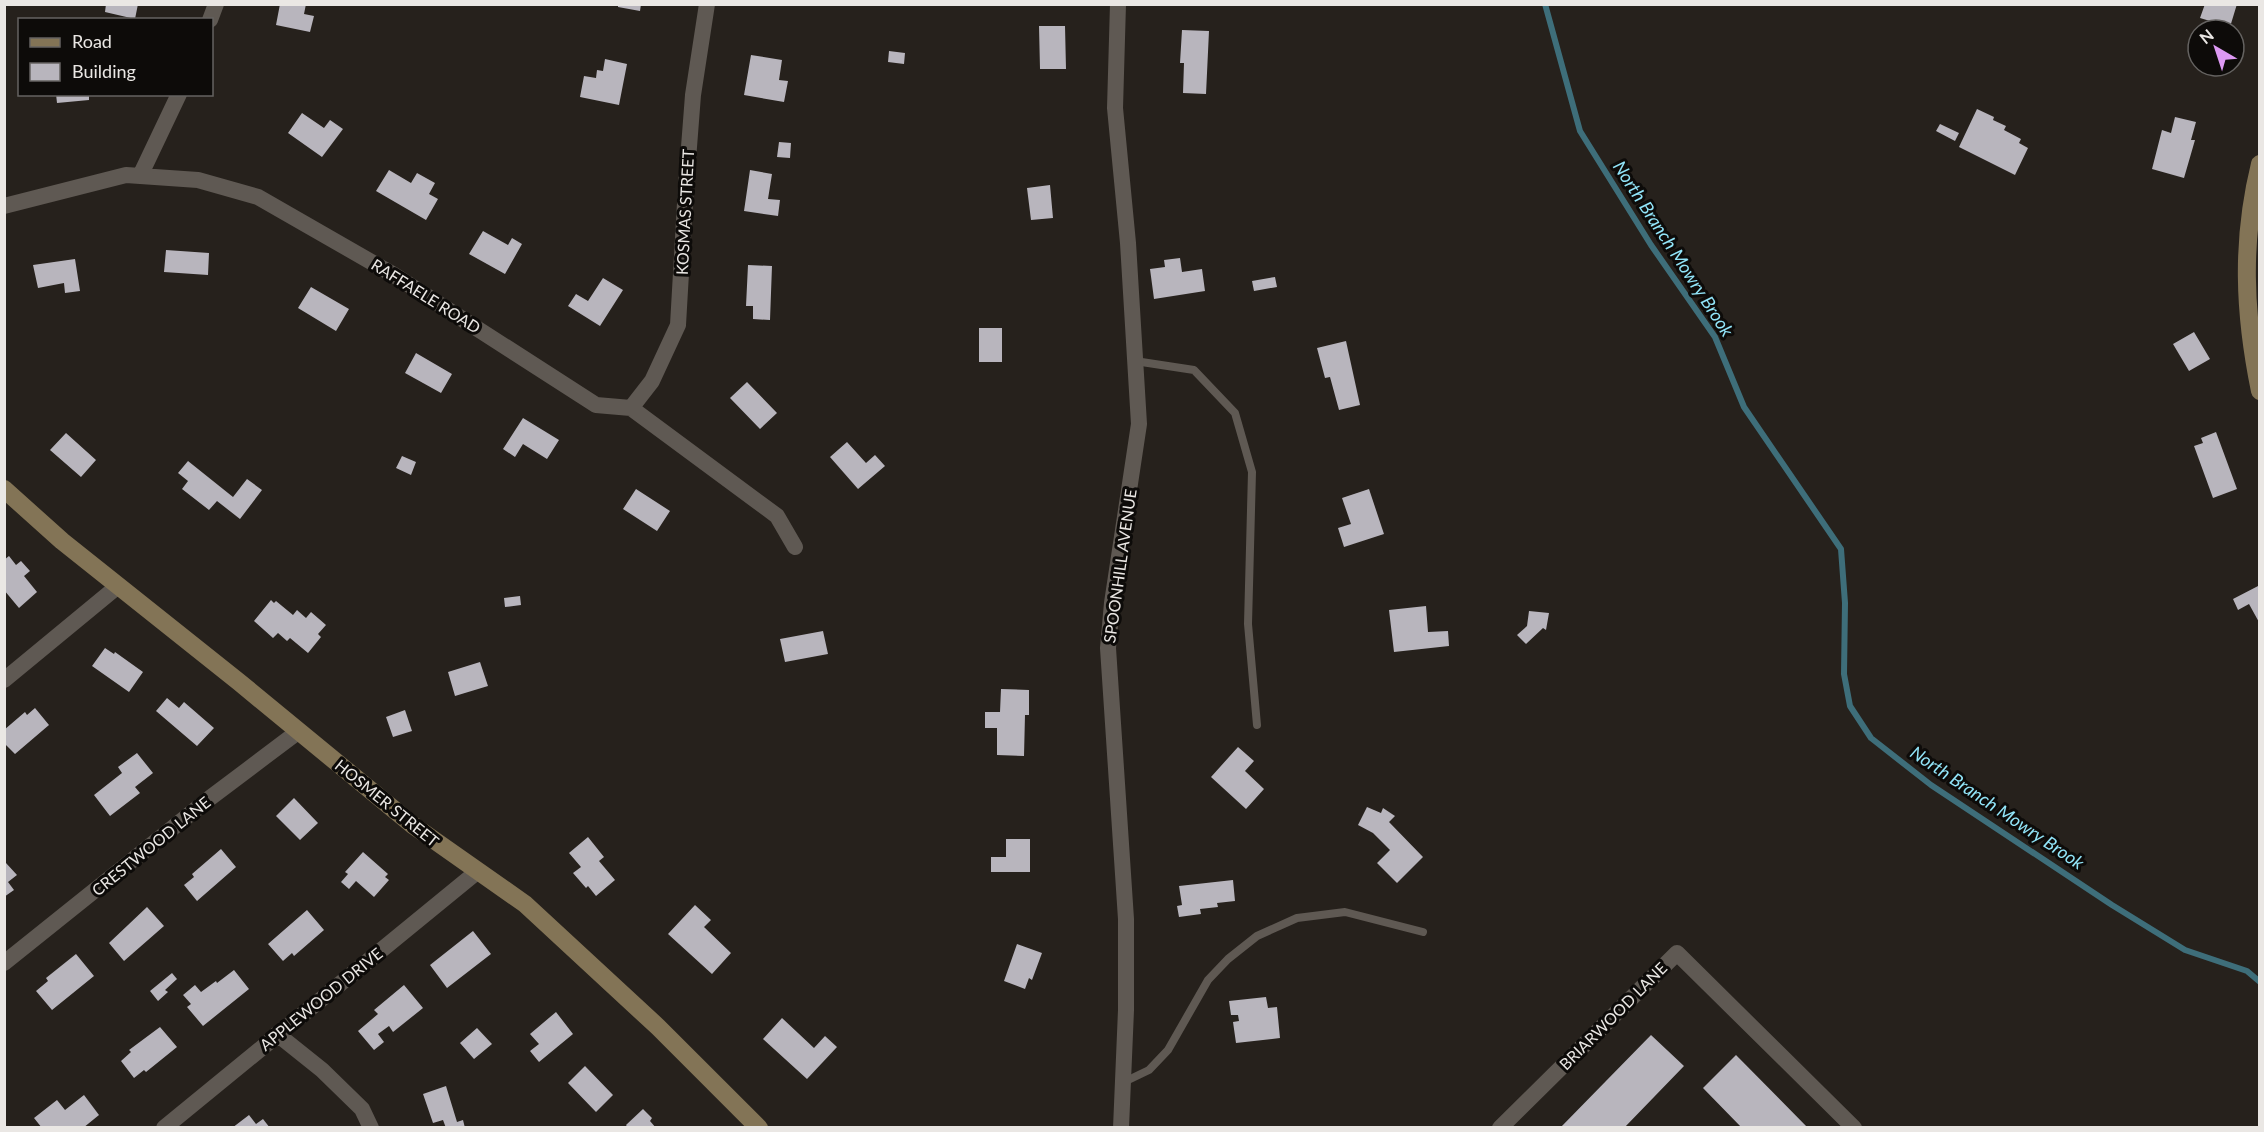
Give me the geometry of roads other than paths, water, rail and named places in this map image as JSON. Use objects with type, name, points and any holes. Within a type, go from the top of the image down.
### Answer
[{"type":"street","name":"KOSMAS STREET","points":[[631,408],[652,381],[678,325],[693,95],[707,4]]},
{"type":"street","name":"SPOONHILL AVENUE","points":[[1118,4],[1115,108],[1128,243],[1139,424],[1112,603],[1108,648],[1126,919],[1126,1010],[1121,1128]]},
{"type":"street","points":[[140,176],[178,96]]},
{"type":"street","points":[[2259,165],[2247,235],[2245,280],[2259,391]]},
{"type":"street","name":"RAFFAELE ROAD","points":[[4,206],[126,175],[198,180],[258,197],[394,275],[596,405],[631,408]]},
{"type":"street","points":[[631,408],[777,516],[795,547]]},
{"type":"street","name":"HOSMER STREET","points":[[4,489],[62,542],[414,826],[525,904],[666,1035],[759,1128]]},
{"type":"street","points":[[4,680],[118,586]]},
{"type":"street","name":"CRESTWOOD LANE","points":[[4,963],[210,798],[299,731]]},
{"type":"street","name":"APPLEWOOD DRIVE","points":[[164,1128],[478,871]]},
{"type":"street","name":"BRIARWOOD LANE","points":[[1500,1128],[1677,953],[1854,1128]]},
{"type":"street","points":[[277,1034],[322,1070],[362,1109],[371,1128]]},
{"type":"lane","points":[[1136,361],[1194,370],[1235,413],[1252,472],[1248,624],[1257,724]]},
{"type":"lane","points":[[1123,1083],[1149,1070],[1168,1050],[1208,980],[1228,959],[1257,936],[1297,918],[1345,912],[1423,932]]},
{"type":"waterway","name":"North Branch Mowry Brook","points":[[1545,4],[1580,131],[1651,245],[1715,337],[1744,407],[1841,549],[1845,603],[1844,674],[1850,706],[1871,738],[1931,785],[2112,905],[2185,950],[2247,971],[2260,982]]}]
